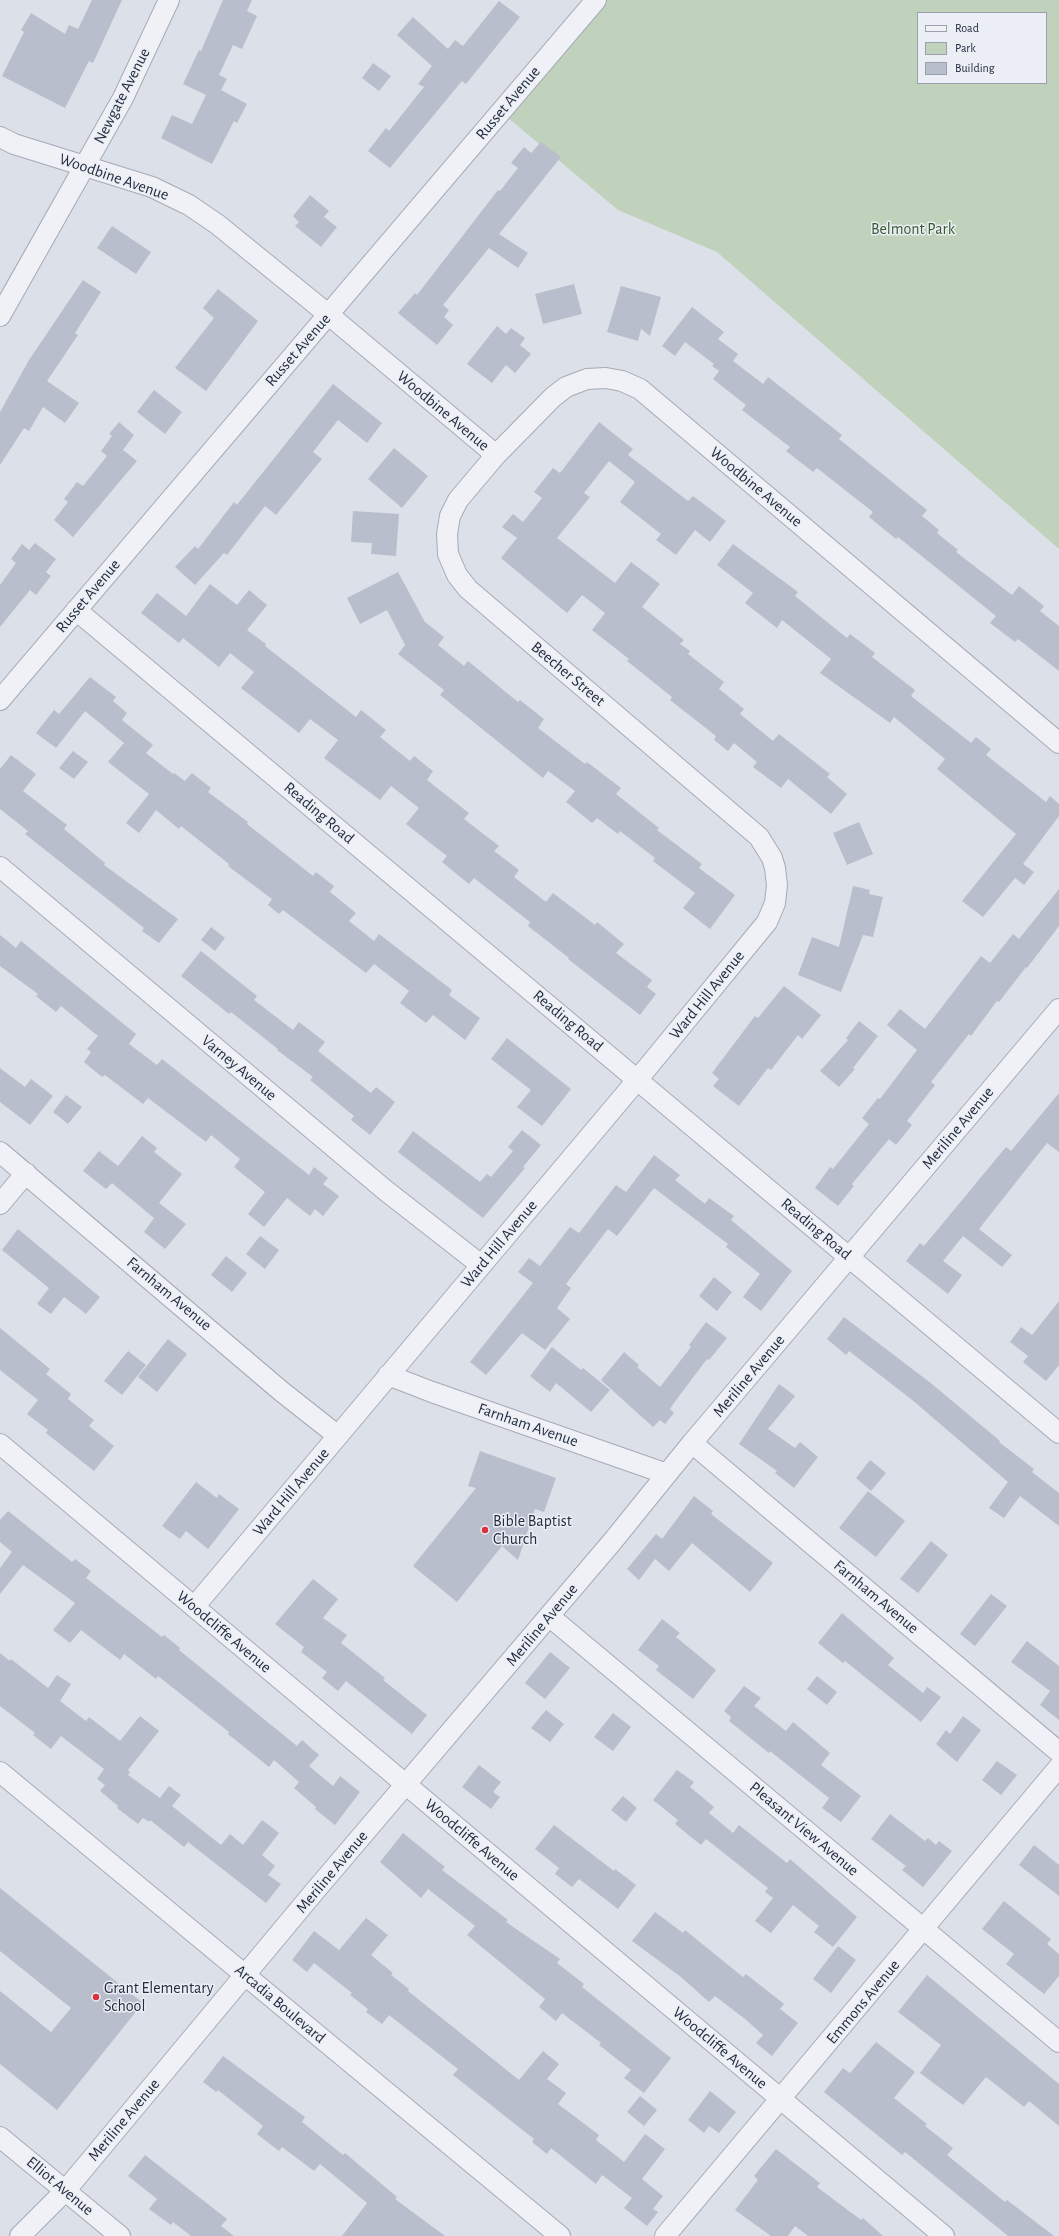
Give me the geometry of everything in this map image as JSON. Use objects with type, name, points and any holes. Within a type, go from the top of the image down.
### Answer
[{"type":"street","name":"Newgate Avenue","points":[[0,316],[86,167],[123,98],[169,0]]},
{"type":"street","name":"Russet Avenue","points":[[0,700],[596,0]]},
{"type":"street","name":"Woodbine Avenue","points":[[0,137],[86,167],[152,187],[189,205],[217,224],[329,315],[496,455],[553,397],[566,387],[586,380],[606,378],[622,381],[640,389],[1059,743]]},
{"type":"street","name":"Beecher Street","points":[[496,455],[458,500],[450,516],[446,534],[448,554],[457,575],[468,589],[759,837],[772,858],[775,868]]},
{"type":"street","name":"Reading Road","points":[[76,610],[1058,1431]]},
{"type":"street","name":"Varney Avenue","points":[[0,867],[379,1185],[481,1265]]},
{"type":"street","name":"Ward Hill Avenue","points":[[194,1607],[638,1079],[767,922],[775,903],[777,885],[775,868]]},
{"type":"street","name":"Meriline Avenue","points":[[20,2236],[65,2191],[314,1892],[549,1616],[692,1443],[1059,1009]]},
{"type":"street","name":"Farnham Avenue","points":[[0,1152],[281,1391],[338,1436]]},
{"type":"street","points":[[0,1204],[26,1173]]},
{"type":"street","name":"Farnham Avenue","points":[[388,1375],[432,1392],[667,1474]]},
{"type":"street","name":"Farnham Avenue","points":[[692,1443],[1059,1752]]},
{"type":"street","name":"Woodcliffe Avenue","points":[[0,1444],[944,2236]]},
{"type":"street","name":"Pleasant View Avenue","points":[[549,1616],[1059,2042]]},
{"type":"street","name":"Emmons Avenue","points":[[665,2236],[1059,1767]]},
{"type":"street","name":"Arcadia Boulevard","points":[[0,1772],[560,2236]]},
{"type":"street","name":"Elliot Avenue","points":[[0,2137],[120,2236]]},
{"type":"green space","name":"Belmont Park","points":[[596,0],[1059,0],[1059,549],[717,252],[618,210],[501,112]]},
{"type":"building","points":[[92,0],[122,0],[93,63],[89,61],[65,108],[2,76],[24,32],[21,30],[31,13],[65,34],[69,25],[78,29]]},
{"type":"building","points":[[223,0],[252,0],[247,11],[257,16],[242,49],[233,45],[219,75],[227,79],[221,90],[247,104],[237,123],[234,121],[212,164],[161,138],[172,115],[192,124],[206,95],[183,84],[199,50],[201,51]]},
{"type":"building","points":[[499,1],[520,17],[466,84],[462,81],[390,168],[368,151],[386,128],[389,131],[424,87],[418,84],[432,66],[397,35],[413,17],[448,49],[455,40],[463,46]]},
{"type":"building","points":[[373,63],[391,76],[379,91],[362,78]]},
{"type":"building","points":[[541,142],[561,157],[499,234],[528,253],[518,268],[489,248],[443,305],[449,310],[444,317],[453,325],[437,345],[398,313],[415,293],[417,295],[498,190],[500,191],[518,168],[511,163],[524,147],[531,153]]},
{"type":"building","points":[[310,195],[329,211],[324,217],[337,227],[321,247],[295,226],[299,222],[293,216]]},
{"type":"building","points":[[112,226],[151,252],[136,274],[97,248]]},
{"type":"building","points":[[83,280],[101,292],[75,333],[78,335],[47,381],[79,403],[65,423],[43,407],[29,431],[24,428],[0,465],[0,412],[29,360]]},
{"type":"building","points":[[574,284],[582,314],[543,324],[535,294]]},
{"type":"building","points":[[621,286],[661,297],[650,336],[641,329],[638,341],[607,332]]},
{"type":"building","points":[[218,289],[258,321],[206,391],[175,368],[214,318],[203,308]]},
{"type":"building","points":[[692,307],[724,332],[718,339],[738,354],[733,361],[763,384],[768,377],[842,435],[839,439],[927,510],[922,516],[939,530],[937,533],[958,550],[956,552],[1012,595],[1019,586],[1044,606],[1040,611],[1059,626],[1059,671],[1018,639],[1015,642],[990,623],[996,616],[898,537],[896,539],[869,517],[873,512],[817,468],[813,472],[786,451],[790,447],[742,410],[746,405],[713,379],[719,371],[712,366],[714,364],[685,342],[675,356],[662,346]]},
{"type":"building","points":[[497,326],[506,334],[511,328],[525,338],[520,345],[531,354],[515,373],[506,365],[492,383],[467,364]]},
{"type":"building","points":[[333,384],[382,423],[367,443],[338,420],[313,452],[322,459],[276,515],[265,506],[227,555],[224,553],[195,585],[175,567],[195,546],[198,549],[234,502],[237,505]]},
{"type":"building","points":[[154,390],[182,412],[165,434],[137,412]]},
{"type":"building","points":[[119,422],[134,435],[123,450],[137,461],[73,537],[54,520],[68,502],[64,499],[77,482],[83,486],[107,456],[101,451],[112,436],[109,434]]},
{"type":"building","points":[[599,422],[633,449],[628,455],[688,501],[693,496],[726,521],[710,542],[695,530],[676,555],[656,540],[661,534],[620,502],[635,482],[609,461],[584,493],[590,497],[557,538],[615,583],[631,562],[660,584],[642,607],[684,640],[680,644],[690,651],[688,654],[724,682],[719,689],[744,709],[740,714],[773,741],[779,734],[830,774],[827,777],[847,794],[831,814],[788,779],[781,788],[753,767],[757,762],[734,743],[728,751],[714,740],[716,736],[670,700],[672,697],[627,661],[629,659],[592,630],[605,613],[582,595],[567,613],[501,558],[517,538],[502,527],[513,514],[523,522],[542,498],[534,492],[553,468],[560,473]]},
{"type":"building","points":[[394,448],[428,476],[402,508],[368,479]]},
{"type":"building","points":[[353,511],[399,514],[396,556],[371,554],[372,543],[351,542]]},
{"type":"building","points":[[35,543],[56,559],[46,572],[51,576],[36,595],[30,590],[0,627],[0,585],[16,563],[11,559],[22,544],[29,550]]},
{"type":"building","points":[[733,544],[798,592],[795,596],[847,638],[850,634],[875,653],[872,657],[915,690],[911,696],[971,743],[976,737],[991,749],[986,755],[1046,802],[1050,796],[1059,804],[1059,816],[1023,864],[1034,872],[1024,885],[1015,878],[983,917],[962,901],[1016,834],[937,769],[945,759],[894,717],[890,723],[820,673],[831,659],[782,620],[777,628],[745,603],[753,593],[717,565]]},
{"type":"building","points":[[398,572],[425,622],[444,637],[438,645],[464,666],[468,661],[518,702],[520,700],[544,719],[538,728],[585,764],[587,762],[621,788],[616,794],[659,828],[657,830],[702,864],[699,868],[735,895],[710,929],[683,908],[695,893],[653,861],[655,858],[620,831],[618,834],[597,818],[592,823],[566,802],[575,791],[548,771],[543,778],[440,695],[444,690],[398,654],[405,645],[387,610],[360,624],[347,598]]},
{"type":"building","points":[[210,584],[237,605],[249,590],[267,605],[247,630],[266,644],[265,646],[356,717],[361,710],[386,730],[380,737],[410,761],[414,756],[433,771],[427,780],[469,813],[464,819],[499,846],[494,851],[519,870],[514,877],[546,902],[553,893],[595,925],[597,922],[624,944],[616,953],[652,980],[647,987],[656,994],[640,1015],[528,926],[530,922],[474,878],[469,884],[442,862],[447,856],[406,824],[419,808],[391,786],[380,800],[324,758],[338,740],[310,719],[299,733],[241,688],[254,672],[230,653],[219,667],[183,638],[179,643],[141,613],[157,593],[186,616]]},
{"type":"building","points":[[90,677],[116,697],[113,701],[127,713],[122,720],[153,745],[146,753],[173,774],[174,773],[185,781],[192,773],[211,788],[208,792],[248,822],[247,824],[313,876],[316,872],[334,886],[330,892],[356,913],[349,921],[374,941],[379,934],[452,990],[449,995],[480,1018],[465,1040],[433,1015],[426,1023],[400,1003],[409,991],[374,964],[366,973],[283,910],[279,914],[268,905],[272,899],[228,866],[229,864],[181,826],[179,829],[156,810],[139,833],[126,823],[149,794],[108,762],[124,743],[85,711],[56,748],[36,733],[54,710],[59,714]]},
{"type":"building","points":[[73,751],[88,762],[74,779],[59,768]]},
{"type":"building","points":[[11,755],[36,774],[23,791],[67,825],[64,829],[105,863],[104,865],[178,919],[159,943],[142,931],[144,928],[25,834],[28,831],[0,809],[0,769]]},
{"type":"building","points":[[859,822],[873,854],[847,865],[833,833]]},
{"type":"building","points":[[853,886],[870,890],[869,894],[883,897],[873,937],[863,935],[841,992],[798,975],[812,937],[839,947]]},
{"type":"building","points":[[1059,889],[1059,926],[1027,968],[1026,967],[999,1002],[997,1001],[971,1036],[969,1034],[931,1082],[935,1085],[907,1121],[912,1125],[896,1145],[889,1139],[852,1184],[854,1186],[838,1206],[815,1188],[830,1167],[833,1169],[869,1124],[862,1118],[878,1098],[880,1099],[917,1050],[887,1025],[900,1009],[925,1029],[981,956],[990,963],[1013,934],[1019,939]]},
{"type":"building","points":[[211,927],[225,938],[215,951],[201,940]]},
{"type":"building","points":[[0,935],[16,948],[21,941],[136,1034],[129,1044],[157,1065],[162,1059],[309,1175],[314,1167],[328,1178],[323,1184],[339,1196],[323,1216],[315,1209],[310,1216],[287,1198],[264,1227],[248,1214],[265,1192],[234,1167],[240,1159],[211,1135],[206,1142],[148,1098],[143,1104],[105,1075],[102,1077],[84,1062],[91,1052],[87,1049],[98,1036],[61,1006],[56,1012],[36,996],[38,994],[0,966]]},
{"type":"building","points":[[201,951],[257,996],[254,1000],[293,1030],[299,1022],[325,1042],[318,1051],[371,1093],[376,1087],[395,1102],[370,1135],[351,1120],[354,1116],[310,1080],[313,1077],[277,1050],[278,1049],[231,1012],[229,1014],[181,976]]},
{"type":"building","points":[[784,986],[821,1015],[802,1039],[798,1035],[771,1070],[768,1068],[739,1106],[713,1086],[719,1079],[712,1073],[755,1016],[758,1018]]},
{"type":"building","points":[[859,1021],[878,1036],[853,1068],[855,1069],[839,1087],[820,1071],[848,1040],[846,1038]]},
{"type":"building","points":[[507,1038],[571,1089],[542,1126],[517,1107],[531,1090],[491,1059]]},
{"type":"building","points":[[0,1068],[25,1087],[31,1079],[53,1096],[30,1125],[0,1102]]},
{"type":"building","points":[[1059,1093],[1059,1152],[1047,1143],[979,1229],[1012,1255],[1002,1267],[963,1236],[943,1261],[962,1275],[948,1294],[906,1261],[920,1243],[924,1246],[1006,1147],[1011,1151]]},
{"type":"building","points":[[66,1095],[82,1107],[68,1124],[53,1112]]},
{"type":"building","points":[[522,1130],[541,1145],[523,1167],[525,1168],[483,1218],[398,1152],[413,1131],[480,1182],[487,1174],[491,1177],[513,1151],[508,1147]]},
{"type":"building","points":[[142,1136],[157,1148],[154,1152],[182,1174],[159,1203],[186,1224],[165,1249],[144,1232],[154,1218],[112,1183],[106,1189],[83,1171],[99,1151],[118,1166]]},
{"type":"building","points":[[654,1155],[680,1175],[675,1180],[705,1204],[709,1198],[734,1216],[731,1220],[792,1271],[761,1311],[743,1297],[760,1274],[726,1247],[728,1244],[654,1188],[617,1236],[608,1229],[566,1284],[571,1288],[557,1308],[570,1319],[545,1350],[522,1333],[486,1375],[470,1362],[533,1283],[518,1272],[529,1258],[540,1266],[570,1227],[579,1233],[616,1185],[626,1192]]},
{"type":"building","points":[[18,1229],[100,1297],[86,1314],[64,1297],[51,1314],[37,1304],[49,1288],[2,1250]]},
{"type":"building","points":[[260,1236],[279,1250],[265,1269],[246,1254]]},
{"type":"building","points":[[226,1256],[247,1273],[232,1292],[211,1275]]},
{"type":"building","points":[[714,1277],[732,1292],[717,1311],[699,1296]]},
{"type":"building","points":[[1059,1301],[1059,1365],[1046,1381],[1023,1362],[1028,1356],[1010,1342],[1021,1327],[1032,1335]]},
{"type":"building","points":[[844,1317],[932,1384],[1000,1441],[999,1442],[1034,1469],[1032,1472],[1059,1493],[1059,1526],[1020,1496],[1004,1518],[989,1508],[1008,1482],[911,1399],[849,1351],[846,1355],[827,1339]]},
{"type":"building","points":[[706,1322],[727,1338],[709,1360],[707,1359],[676,1400],[670,1409],[674,1413],[665,1424],[660,1420],[653,1427],[601,1380],[624,1352],[639,1365],[637,1367],[660,1387],[691,1347],[689,1345]]},
{"type":"building","points":[[0,1328],[50,1369],[46,1374],[71,1394],[68,1399],[94,1420],[89,1426],[114,1446],[94,1471],[46,1433],[48,1430],[27,1414],[38,1400],[0,1370]]},
{"type":"building","points":[[168,1339],[187,1354],[157,1392],[138,1377]]},
{"type":"building","points":[[552,1347],[581,1370],[583,1368],[610,1390],[591,1412],[556,1383],[550,1392],[530,1376]]},
{"type":"building","points":[[128,1351],[146,1365],[122,1395],[104,1381]]},
{"type":"building","points":[[779,1384],[795,1396],[768,1429],[795,1448],[800,1442],[818,1457],[794,1488],[775,1473],[777,1471],[739,1444]]},
{"type":"building","name":"Bible Baptist Church","points":[[480,1451],[556,1478],[544,1512],[535,1509],[518,1560],[502,1546],[457,1602],[413,1566],[476,1488],[468,1486]]},
{"type":"building","points":[[870,1460],[886,1473],[871,1491],[856,1478]]},
{"type":"building","points":[[196,1482],[217,1498],[219,1494],[239,1509],[208,1549],[186,1531],[180,1539],[162,1526]]},
{"type":"building","points":[[868,1491],[905,1521],[876,1557],[839,1528]]},
{"type":"building","points":[[694,1496],[713,1511],[711,1514],[773,1563],[750,1592],[692,1543],[669,1571],[655,1559],[639,1580],[627,1569],[656,1534],[662,1539]]},
{"type":"building","points":[[8,1511],[72,1562],[75,1559],[91,1571],[86,1578],[162,1637],[164,1635],[180,1648],[179,1650],[297,1746],[302,1740],[319,1755],[309,1766],[333,1786],[340,1776],[360,1792],[335,1825],[315,1809],[316,1807],[294,1788],[299,1782],[274,1760],[269,1767],[228,1734],[229,1732],[158,1676],[156,1679],[124,1654],[120,1660],[81,1630],[70,1643],[53,1630],[75,1603],[23,1565],[0,1594],[0,1568],[12,1552],[0,1542],[0,1520]]},
{"type":"building","points":[[931,1541],[948,1555],[918,1593],[900,1579]]},
{"type":"building","points":[[313,1579],[338,1599],[323,1618],[347,1635],[341,1643],[385,1678],[383,1680],[427,1715],[412,1734],[346,1681],[338,1691],[322,1678],[327,1672],[301,1652],[304,1647],[275,1624]]},
{"type":"building","points":[[991,1594],[1007,1606],[975,1646],[960,1634]]},
{"type":"building","points":[[842,1613],[894,1658],[888,1665],[923,1693],[927,1687],[941,1697],[921,1722],[845,1661],[843,1663],[818,1643]]},
{"type":"building","points":[[662,1619],[680,1633],[676,1637],[716,1670],[693,1699],[656,1670],[659,1666],[638,1650]]},
{"type":"building","points":[[1027,1641],[1059,1666],[1059,1720],[1040,1705],[1050,1691],[1011,1662]]},
{"type":"building","points":[[550,1652],[570,1668],[545,1699],[525,1683]]},
{"type":"building","points":[[0,1653],[10,1661],[11,1659],[48,1688],[57,1675],[71,1684],[60,1701],[86,1721],[89,1717],[120,1741],[140,1716],[159,1731],[128,1770],[130,1772],[128,1775],[160,1798],[169,1786],[181,1795],[172,1806],[221,1845],[230,1834],[243,1845],[262,1820],[279,1833],[262,1855],[275,1866],[268,1875],[281,1884],[266,1903],[188,1842],[184,1847],[150,1820],[149,1822],[143,1818],[138,1824],[117,1808],[118,1806],[100,1791],[105,1785],[97,1779],[104,1769],[61,1736],[51,1749],[33,1735],[35,1733],[0,1706]]},
{"type":"building","points":[[817,1676],[837,1692],[827,1705],[807,1689]]},
{"type":"building","points":[[744,1686],[761,1698],[754,1706],[786,1731],[793,1722],[830,1753],[821,1765],[861,1796],[841,1822],[822,1808],[829,1798],[770,1751],[769,1753],[729,1721],[731,1717],[724,1711]]},
{"type":"building","points":[[546,1710],[564,1724],[550,1742],[531,1728]]},
{"type":"building","points":[[613,1713],[631,1727],[613,1751],[594,1737]]},
{"type":"building","points":[[963,1716],[981,1730],[957,1762],[936,1744],[946,1730],[950,1734]]},
{"type":"building","points":[[997,1761],[1017,1775],[1001,1795],[982,1780]]},
{"type":"building","points":[[479,1765],[501,1782],[493,1792],[500,1797],[491,1809],[462,1787]]},
{"type":"building","points":[[677,1770],[694,1782],[690,1787],[714,1807],[709,1813],[733,1833],[739,1825],[787,1863],[790,1859],[857,1917],[833,1947],[814,1932],[819,1926],[793,1905],[771,1933],[755,1921],[773,1898],[765,1892],[768,1888],[706,1839],[701,1845],[675,1824],[678,1820],[653,1800]]},
{"type":"building","points":[[623,1796],[637,1808],[626,1822],[611,1810]]},
{"type":"building","points":[[890,1814],[925,1841],[928,1838],[936,1845],[939,1841],[952,1851],[923,1887],[902,1870],[906,1866],[871,1839]]},
{"type":"building","points":[[554,1825],[614,1871],[615,1869],[636,1885],[618,1909],[579,1879],[572,1887],[555,1874],[559,1868],[535,1849]]},
{"type":"building","points":[[403,1833],[445,1867],[442,1870],[508,1920],[506,1922],[560,1959],[557,1963],[584,1984],[582,1987],[671,2058],[644,2093],[624,2078],[631,2070],[599,2045],[601,2043],[562,2013],[556,2021],[539,2007],[545,1999],[467,1935],[475,1926],[428,1889],[421,1898],[380,1862]]},
{"type":"building","points":[[1034,1845],[1059,1865],[1059,1896],[1019,1865]]},
{"type":"building","name":"Grant Elementary School","points":[[0,1888],[143,2003],[57,2110],[0,2064],[0,1991],[51,2032],[71,2008],[0,1951]]},
{"type":"building","points":[[1004,1901],[1051,1939],[1047,1944],[1059,1954],[1059,1976],[1044,1994],[1006,1964],[1014,1954],[982,1929]]},
{"type":"building","points":[[655,1912],[683,1933],[685,1930],[743,1977],[746,1974],[784,2004],[780,2009],[798,2023],[772,2056],[756,2043],[763,2035],[745,2019],[715,1996],[709,2002],[681,1977],[632,1941]]},
{"type":"building","points":[[366,1918],[388,1935],[371,1955],[393,1973],[391,1975],[409,1989],[408,1991],[519,2080],[543,2051],[559,2064],[547,2079],[566,2093],[558,2104],[599,2135],[596,2140],[624,2162],[645,2134],[665,2149],[642,2179],[663,2196],[653,2209],[658,2212],[647,2226],[624,2208],[632,2198],[602,2175],[596,2184],[551,2148],[547,2154],[532,2142],[534,2139],[453,2075],[458,2069],[389,2015],[382,2024],[366,2012],[368,2009],[350,1995],[352,1993],[314,1963],[307,1972],[292,1960],[314,1931],[339,1950]]},
{"type":"building","points":[[838,1946],[856,1960],[831,1993],[813,1979]]},
{"type":"building","points":[[927,1975],[1059,2084],[1059,2126],[1029,2101],[1024,2107],[986,2077],[963,2105],[920,2073],[941,2045],[898,2012]]},
{"type":"building","points":[[876,2042],[915,2072],[894,2098],[927,2124],[925,2126],[953,2148],[947,2155],[1005,2202],[1007,2200],[1054,2236],[1008,2236],[905,2152],[902,2155],[824,2092],[843,2068],[850,2073]]},
{"type":"building","points":[[223,2056],[305,2117],[302,2122],[343,2155],[345,2153],[397,2197],[395,2199],[445,2236],[342,2236],[367,2203],[320,2164],[314,2171],[282,2147],[279,2151],[257,2134],[263,2126],[218,2090],[216,2092],[203,2082]]},
{"type":"building","points":[[710,2091],[736,2112],[719,2133],[709,2126],[704,2133],[688,2120]]},
{"type":"building","points":[[640,2096],[657,2110],[644,2126],[627,2112]]},
{"type":"building","points":[[776,2149],[820,2183],[817,2187],[861,2220],[863,2218],[883,2236],[808,2236],[795,2226],[788,2236],[771,2236],[735,2210],[758,2180],[754,2176]]},
{"type":"building","points":[[145,2155],[227,2219],[221,2226],[234,2236],[191,2236],[173,2222],[171,2225],[149,2209],[157,2199],[128,2176]]},
{"type":"place","name":"Bible Baptist Church","points":[[485,1530]]},
{"type":"place","name":"Grant Elementary School","points":[[96,1997]]}]
